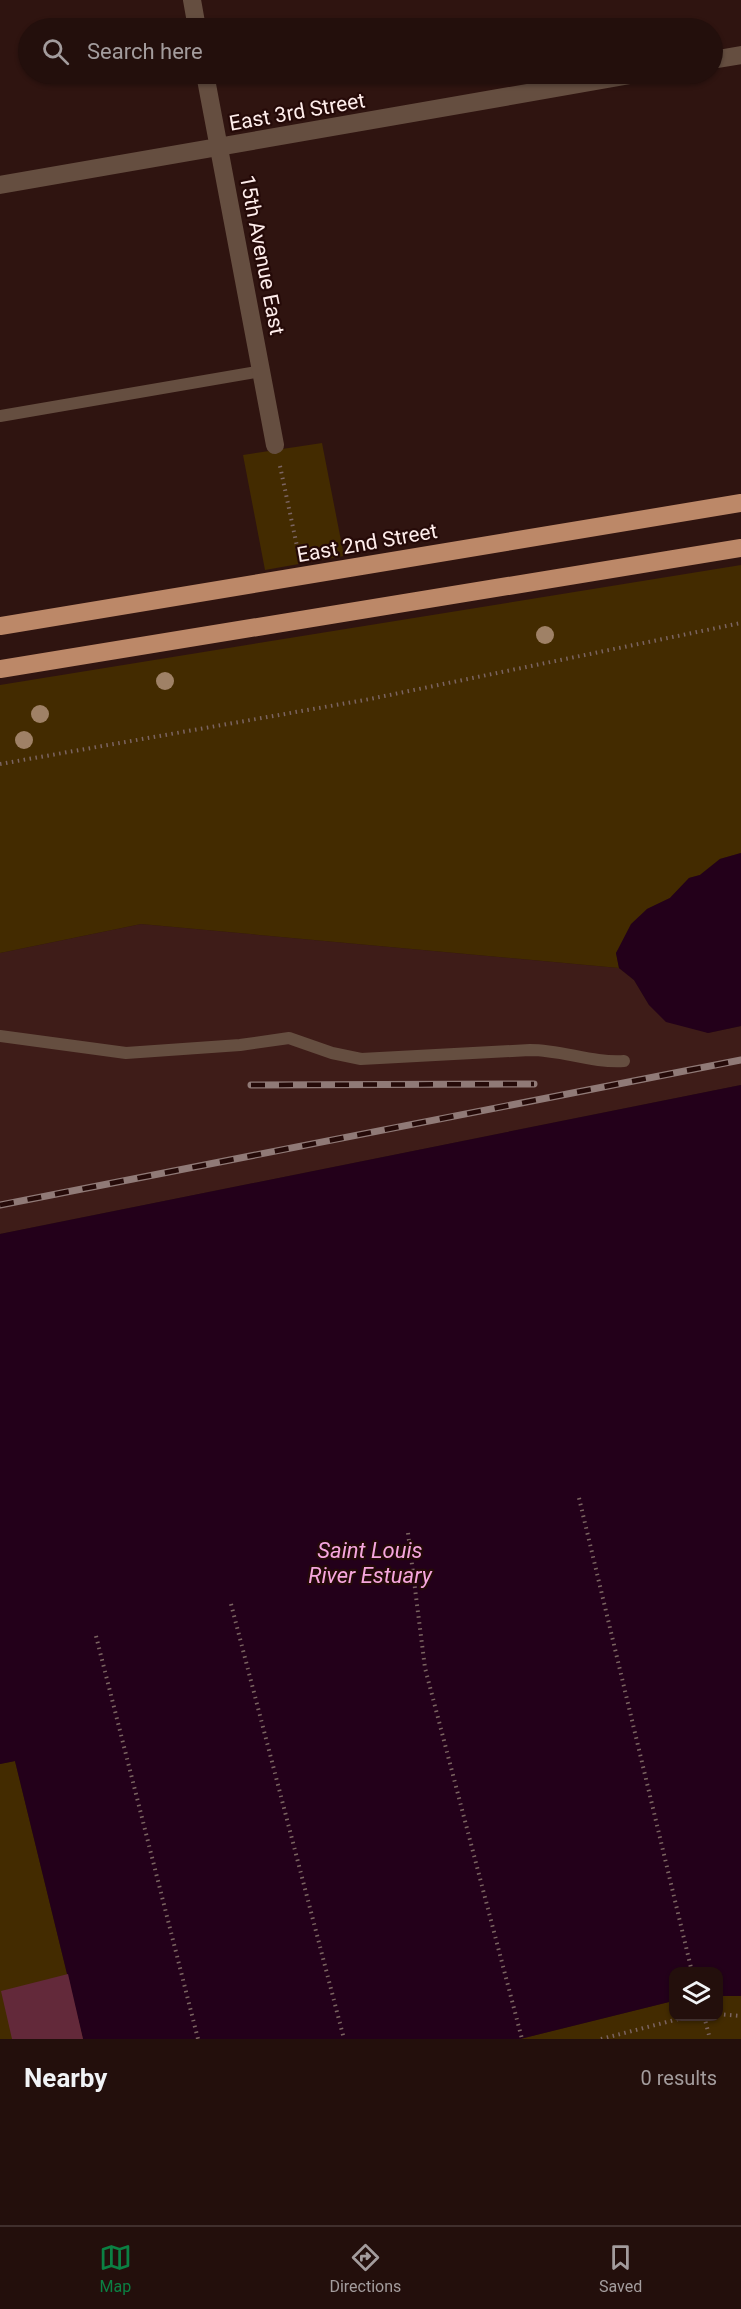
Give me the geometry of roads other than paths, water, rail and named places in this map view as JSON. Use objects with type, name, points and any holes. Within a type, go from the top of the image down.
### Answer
[{"type":"highway","name":"East 2nd Street","points":[[0,626],[741,503]]},
{"type":"highway","points":[[0,669],[741,548]]},
{"type":"street","points":[[192,0],[195,18]]},
{"type":"street","points":[[723,58],[741,55]]},
{"type":"street","name":"15th Avenue East","points":[[207,84],[275,445]]},
{"type":"street","name":"East 3rd Street","points":[[0,185],[580,84]]},
{"type":"lane","points":[[0,416],[262,371]]},
{"type":"lane","points":[[0,1036],[126,1053],[240,1045],[289,1038],[346,1058],[556,1050],[601,1062],[624,1061]]},
{"type":"water","points":[[741,853],[741,1026],[708,1033],[666,1022],[649,1005],[634,980],[619,968],[616,953],[631,924],[647,909],[670,898],[689,878],[700,875],[720,859]]},
{"type":"water","name":"Saint Louis River Estuary","points":[[741,1085],[741,1996],[723,1996],[723,1967],[669,1967],[669,2002],[520,2039],[83,2039],[15,1761],[0,1764],[0,1234]]},
{"type":"railway","points":[[0,1205],[741,1060]]},
{"type":"railway","points":[[251,1085],[534,1084]]}]
